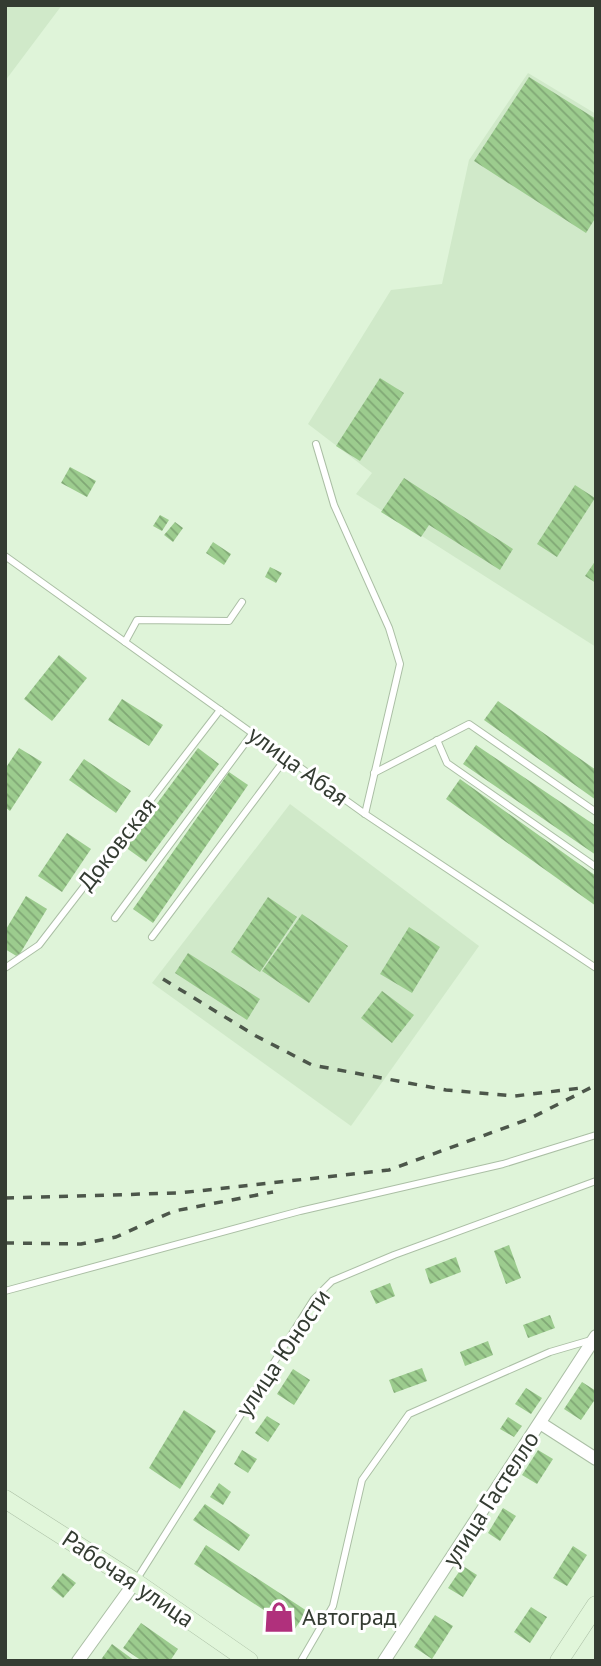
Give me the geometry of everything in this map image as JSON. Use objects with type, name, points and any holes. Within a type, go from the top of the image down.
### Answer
[{"type":"main road","name":"Рабочая улица","points":[[5,1499],[135,1583],[245,1660]]},
{"type":"main road","points":[[559,1661],[596,1605]]},
{"type":"street","name":"улица Гастелло","points":[[384,1661],[594,1338]]},
{"type":"street","points":[[540,1423],[596,1459]]},
{"type":"street","name":"улица Юности","points":[[78,1661],[135,1583]]},
{"type":"lane","points":[[316,444],[334,505],[388,628],[400,664],[365,814]]},
{"type":"lane","name":"улица Абая","points":[[5,556],[365,814],[596,968]]},
{"type":"lane","points":[[125,642],[137,620],[229,621],[242,601]]},
{"type":"lane","name":"Доковская","points":[[5,968],[39,945],[220,710]]},
{"type":"lane","points":[[374,773],[469,724],[596,813]]},
{"type":"lane","points":[[115,918],[252,734]]},
{"type":"lane","points":[[437,740],[447,763],[596,867]]},
{"type":"lane","points":[[152,937],[286,758]]},
{"type":"lane","points":[[5,1291],[300,1211],[503,1164],[596,1135]]},
{"type":"lane","name":"улица Юности","points":[[135,1583],[314,1299],[332,1281],[394,1255],[596,1181]]},
{"type":"lane","points":[[301,1661],[333,1606],[362,1480],[409,1414],[550,1352],[594,1338]]},
{"type":"shaded area","points":[[5,5],[62,5],[5,81]]},
{"type":"shaded area","points":[[528,73],[596,114],[596,647],[356,494],[372,473],[308,424],[391,290],[442,284],[469,160]]},
{"type":"shaded area","points":[[290,804],[479,946],[351,1126],[152,983]]},
{"type":"building","points":[[529,77],[596,119],[596,217],[586,233],[474,161]]},
{"type":"building","points":[[380,378],[404,393],[360,461],[336,446]]},
{"type":"building","points":[[70,467],[96,481],[87,497],[61,483]]},
{"type":"building","points":[[404,478],[513,549],[500,570],[429,525],[421,537],[381,512]]},
{"type":"building","points":[[575,485],[595,498],[557,557],[537,544]]},
{"type":"building","points":[[160,515],[169,520],[162,531],[153,526]]},
{"type":"building","points":[[175,522],[183,528],[173,542],[164,535]]},
{"type":"building","points":[[213,542],[231,554],[224,565],[206,553]]},
{"type":"building","points":[[596,560],[596,583],[585,576]]},
{"type":"building","points":[[270,567],[282,573],[276,583],[265,577]]},
{"type":"building","points":[[59,655],[87,678],[52,721],[24,699]]},
{"type":"building","points":[[122,699],[163,725],[149,746],[108,720]]},
{"type":"building","points":[[498,701],[596,770],[596,800],[484,720]]},
{"type":"building","points":[[476,745],[596,826],[596,855],[463,764]]},
{"type":"building","points":[[19,748],[42,762],[10,811],[5,807],[5,769]]},
{"type":"building","points":[[198,748],[219,764],[146,862],[125,847]]},
{"type":"building","points":[[84,759],[131,791],[116,813],[69,780]]},
{"type":"building","points":[[229,772],[248,785],[153,923],[133,909]]},
{"type":"building","points":[[460,779],[596,876],[596,906],[446,799]]},
{"type":"building","points":[[67,833],[91,849],[62,892],[38,876]]},
{"type":"building","points":[[26,896],[47,909],[18,957],[5,949],[5,931]]},
{"type":"building","points":[[268,897],[297,917],[260,972],[231,952]]},
{"type":"building","points":[[302,914],[348,946],[309,1003],[262,971]]},
{"type":"building","points":[[409,927],[440,947],[412,993],[380,974]]},
{"type":"building","points":[[188,953],[260,999],[247,1020],[175,973]]},
{"type":"building","points":[[382,991],[414,1015],[392,1043],[361,1018]]},
{"type":"building","points":[[509,1245],[521,1278],[506,1284],[494,1251]]},
{"type":"building","points":[[456,1257],[461,1272],[430,1284],[425,1269]]},
{"type":"building","points":[[390,1283],[395,1296],[376,1304],[370,1291]]},
{"type":"building","points":[[550,1315],[555,1328],[528,1338],[523,1325]]},
{"type":"building","points":[[488,1341],[493,1355],[465,1366],[460,1352]]},
{"type":"building","points":[[422,1368],[427,1381],[394,1393],[389,1380]]},
{"type":"building","points":[[293,1369],[310,1380],[294,1405],[277,1394]]},
{"type":"building","points":[[582,1382],[596,1391],[596,1398],[581,1420],[564,1409]]},
{"type":"building","points":[[526,1388],[542,1398],[531,1414],[515,1404]]},
{"type":"building","points":[[184,1410],[216,1431],[180,1489],[149,1468]]},
{"type":"building","points":[[267,1416],[280,1424],[268,1442],[255,1433]]},
{"type":"building","points":[[508,1417],[522,1426],[514,1437],[500,1429]]},
{"type":"building","points":[[242,1450],[257,1459],[248,1473],[234,1464]]},
{"type":"building","points":[[538,1450],[553,1459],[537,1484],[522,1475]]},
{"type":"building","points":[[219,1483],[231,1492],[223,1505],[210,1497]]},
{"type":"building","points":[[205,1504],[250,1535],[239,1551],[193,1520]]},
{"type":"building","points":[[503,1508],[516,1516],[500,1541],[488,1533]]},
{"type":"building","points":[[206,1545],[307,1611],[294,1630],[194,1564]]},
{"type":"building","points":[[573,1546],[587,1555],[567,1586],[553,1578]]},
{"type":"building","points":[[463,1566],[477,1575],[463,1597],[448,1588]]},
{"type":"building","points":[[63,1573],[76,1583],[63,1598],[51,1588]]},
{"type":"building","points":[[531,1607],[547,1617],[530,1643],[514,1632]]},
{"type":"building","points":[[435,1615],[453,1626],[432,1659],[414,1647]]},
{"type":"building","points":[[141,1623],[178,1649],[170,1661],[142,1661],[123,1648]]},
{"type":"building","points":[[112,1644],[135,1661],[100,1661]]},
{"type":"railway","points":[[163,979],[256,1036],[312,1065],[446,1090],[515,1096],[581,1088]]},
{"type":"railway","points":[[5,1198],[179,1193],[389,1170],[529,1119],[596,1085]]},
{"type":"railway","points":[[5,1243],[81,1244],[116,1237],[174,1211],[273,1192]]},
{"type":"place","name":"Автоград","points":[[279,1617]]}]
